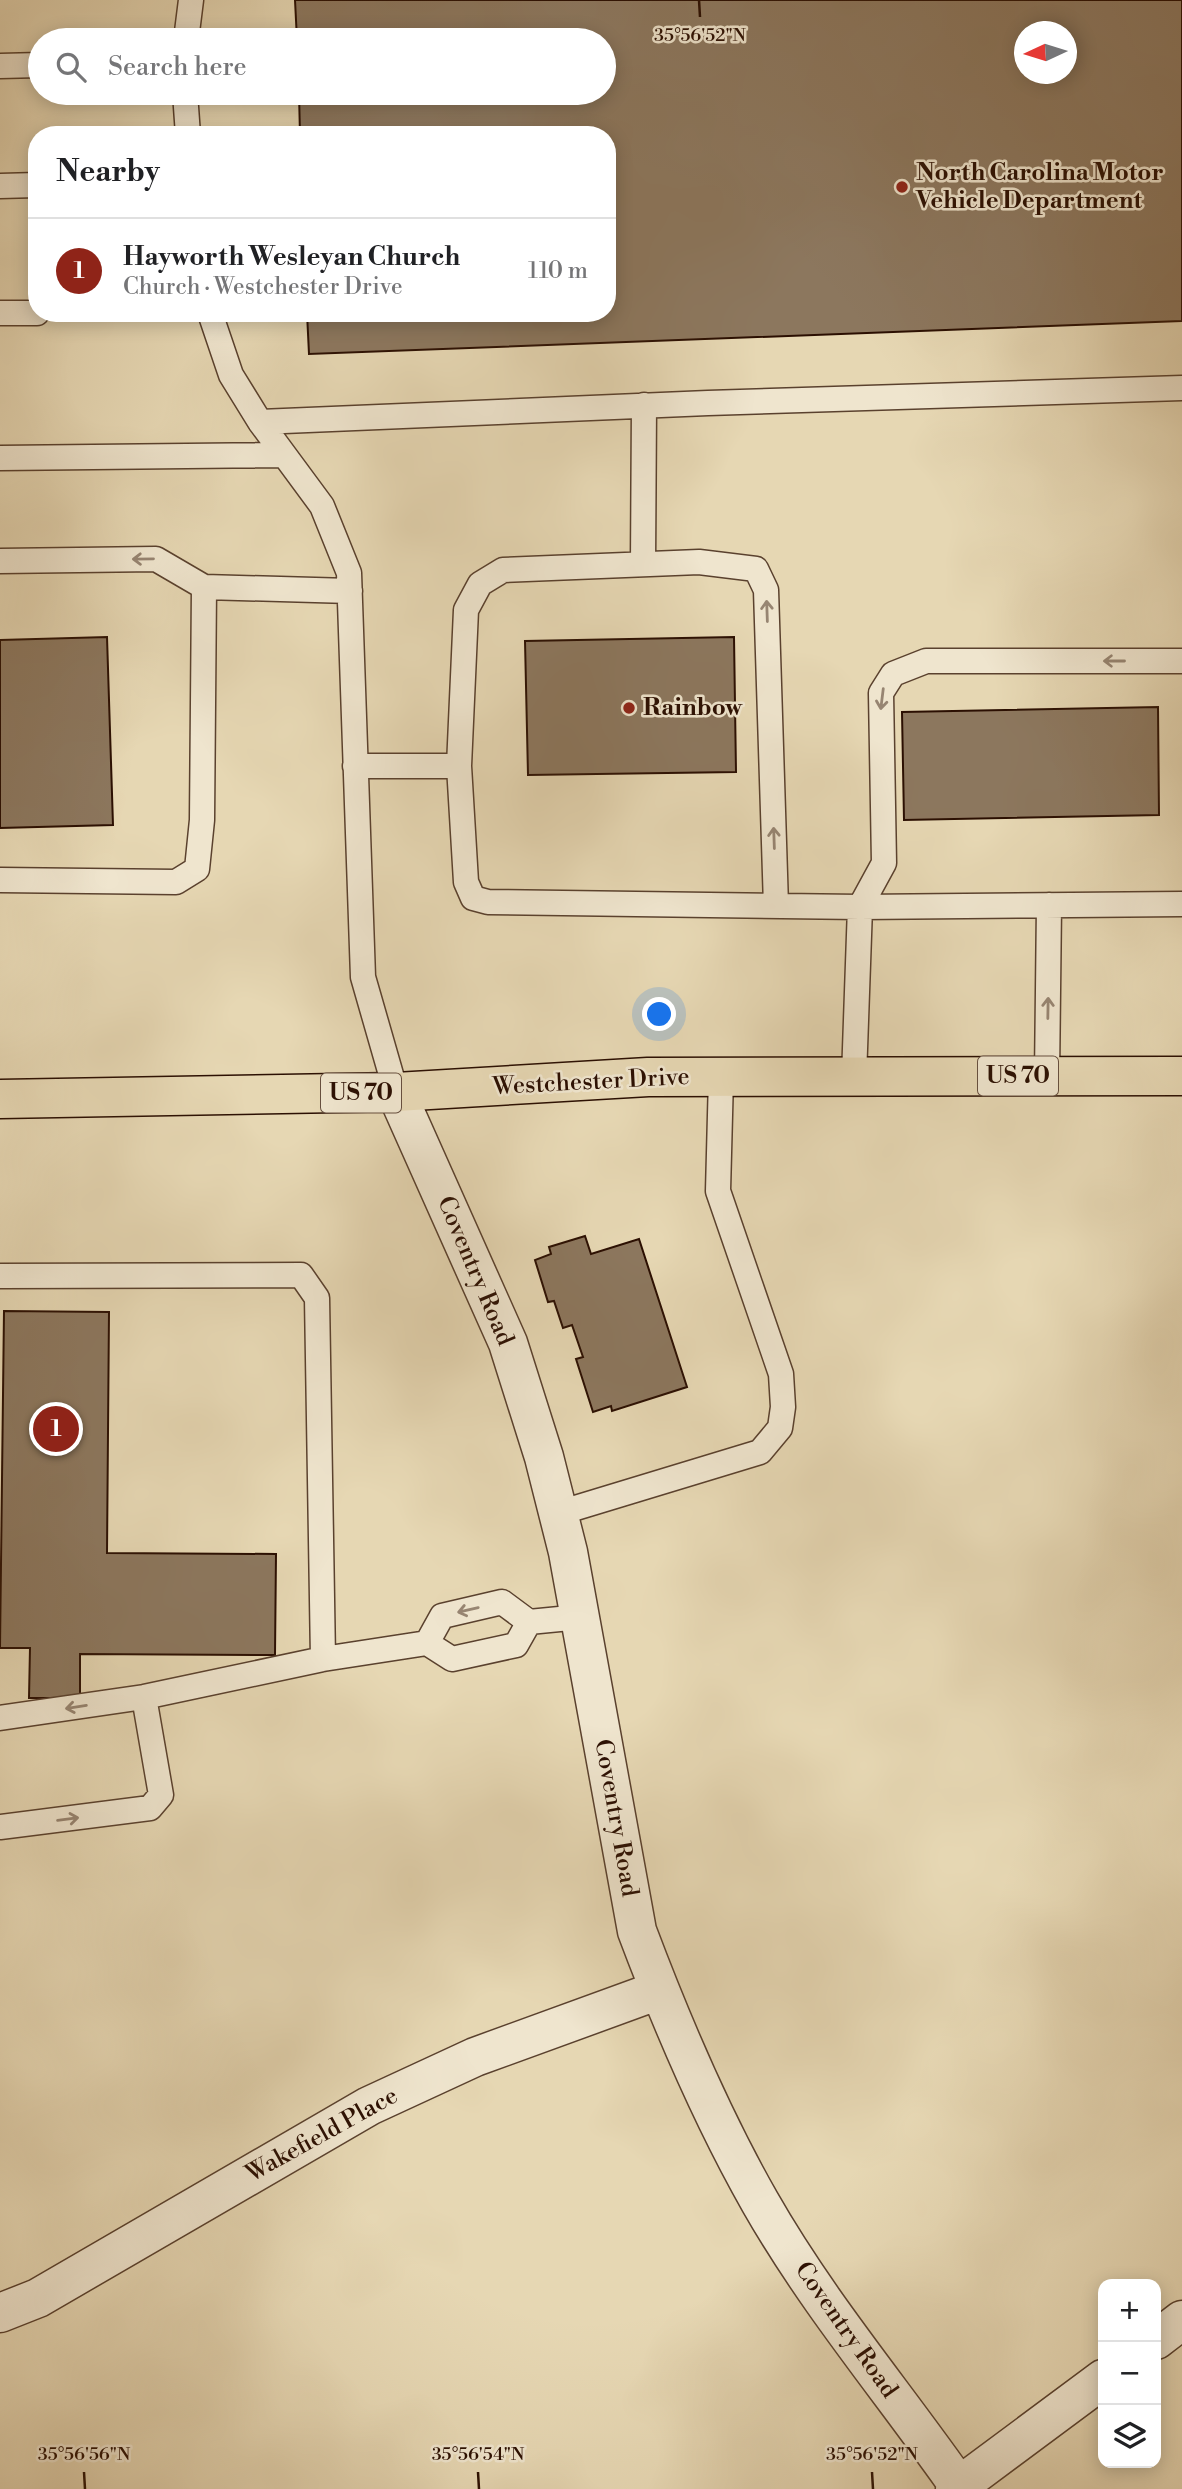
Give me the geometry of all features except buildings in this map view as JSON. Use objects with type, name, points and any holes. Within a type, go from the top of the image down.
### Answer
[{"type":"main road","name":"Westchester Drive","points":[[0,1099],[396,1092],[648,1077],[1182,1076]]},
{"type":"street","name":"Coventry Road","points":[[396,1092],[508,1343],[544,1457],[559,1513],[580,1616],[637,1931],[659,1990],[718,2124],[761,2204],[852,2344],[958,2488]]},
{"type":"street","name":"Wakefield Place","points":[[0,2313],[38,2298],[369,2106],[475,2057],[659,1990]]},
{"type":"street","points":[[1161,2336],[1182,2320]]},
{"type":"street","points":[[958,2488],[1098,2383]]},
{"type":"lane","points":[[188,28],[191,0]]},
{"type":"lane","points":[[0,66],[28,65]]},
{"type":"lane","points":[[187,105],[188,126]]},
{"type":"lane","points":[[0,186],[28,186]]},
{"type":"lane","points":[[0,313],[28,313]]},
{"type":"lane","points":[[213,322],[231,375],[260,422],[322,506],[349,573],[363,977],[396,1092]]},
{"type":"lane","points":[[260,422],[644,405],[1182,388]]},
{"type":"lane","points":[[643,564],[644,405]]},
{"type":"lane","points":[[0,457],[284,455]]},
{"type":"lane","points":[[0,561],[156,559],[204,587],[350,591]]},
{"type":"lane","points":[[776,906],[766,590],[756,569],[699,562],[503,570],[480,584],[466,610],[459,766],[466,882],[473,898],[488,902],[776,906],[860,907],[1182,904]]},
{"type":"lane","points":[[0,880],[176,882],[197,869],[202,820],[204,587]]},
{"type":"lane","points":[[854,1077],[860,907],[884,863],[881,693],[893,674],[926,661],[1182,661]]},
{"type":"lane","points":[[355,766],[459,766]]},
{"type":"lane","points":[[1047,1076],[1049,905]]},
{"type":"lane","points":[[559,1513],[760,1452],[780,1429],[783,1407],[781,1374],[718,1191],[721,1077]]},
{"type":"lane","points":[[0,1276],[301,1275],[317,1298],[323,1659]]},
{"type":"lane","points":[[427,1643],[442,1616],[502,1602],[529,1622],[580,1616]]},
{"type":"lane","points":[[0,1718],[144,1697],[323,1659],[427,1643],[452,1659],[516,1645],[529,1622]]},
{"type":"lane","points":[[0,1827],[150,1808],[161,1795],[144,1697]]},
{"type":"place","name":"North Carolina Motor Vehicle Department","points":[[902,187]]},
{"type":"place","name":"Rainbow","points":[[629,708]]},
{"type":"place","name":"Hayworth Wesleyan Church","points":[[56,1429]]}]
